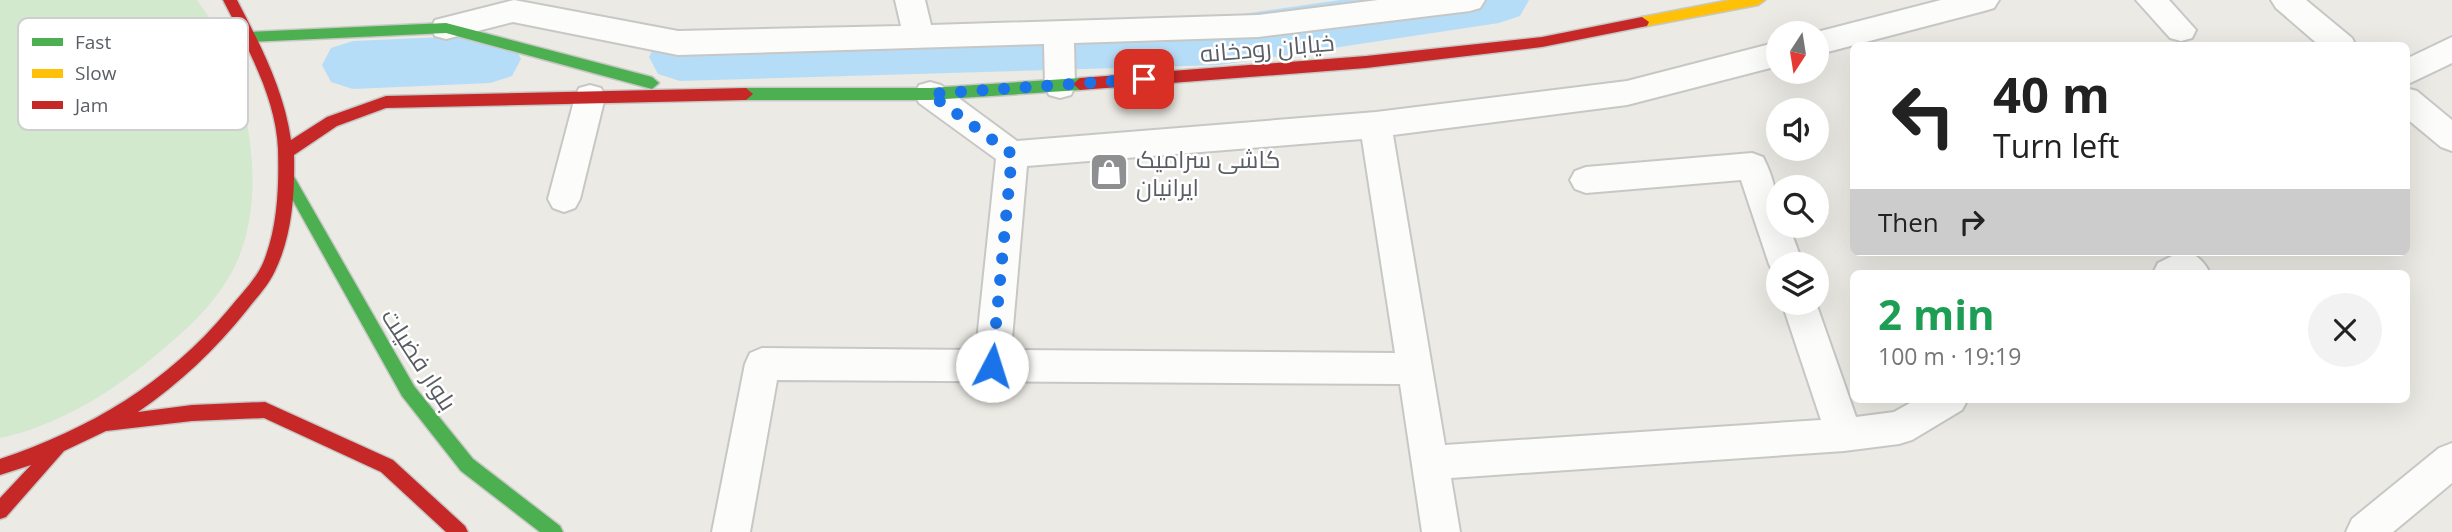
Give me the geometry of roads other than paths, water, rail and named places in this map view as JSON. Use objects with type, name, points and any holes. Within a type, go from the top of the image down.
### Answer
[{"type":"main road","name":"خیابان رودخانه","points":[[691,94],[930,94],[1366,62],[1542,42],[1758,0]]},
{"type":"main road","points":[[233,2],[240,18]]},
{"type":"main road","points":[[0,467],[57,447],[107,424],[193,363],[236,315],[270,265],[287,177],[285,154],[280,114],[249,37],[446,28],[691,94]]},
{"type":"main road","points":[[285,154],[303,136],[338,115],[386,102],[691,94]]},
{"type":"main road","name":"بلوار فضیلت","points":[[287,177],[408,391],[467,465],[554,532]]},
{"type":"main road","points":[[107,424],[192,413],[265,410],[387,466],[458,532]]},
{"type":"main road","points":[[0,512],[57,447]]},
{"type":"street","points":[[910,0],[919,37]]},
{"type":"street","points":[[446,28],[513,11],[678,43],[919,37],[1258,26],[1470,0]]},
{"type":"street","points":[[1829,41],[1984,0]]},
{"type":"street","points":[[2151,0],[2181,30]]},
{"type":"street","points":[[2286,0],[2336,42]]},
{"type":"street","points":[[1059,33],[1060,86]]},
{"type":"street","points":[[2410,71],[2452,49]]},
{"type":"street","points":[[930,94],[1012,154],[1376,125],[1627,93],[1766,57]]},
{"type":"street","points":[[564,199],[590,97]]},
{"type":"street","points":[[2410,103],[2452,138]]},
{"type":"street","points":[[1376,125],[1441,532]]},
{"type":"street","points":[[992,366],[1012,154]]},
{"type":"street","points":[[1586,180],[1752,166],[1782,252]]},
{"type":"street","points":[[2175,270],[2183,265],[2189,270]]},
{"type":"street","points":[[1803,315],[1844,435]]},
{"type":"street","points":[[731,532],[762,364],[1415,369]]},
{"type":"street","points":[[1430,463],[1844,435],[1899,428],[1943,403]]},
{"type":"street","points":[[2365,532],[2449,469]]},
{"type":"waterway","points":[[680,57],[1220,41],[1499,0]]},
{"type":"waterway","points":[[353,65],[490,59]]},
{"type":"place","name":"کاشی سرامیک ایرانیان","points":[[1109,172]]}]
